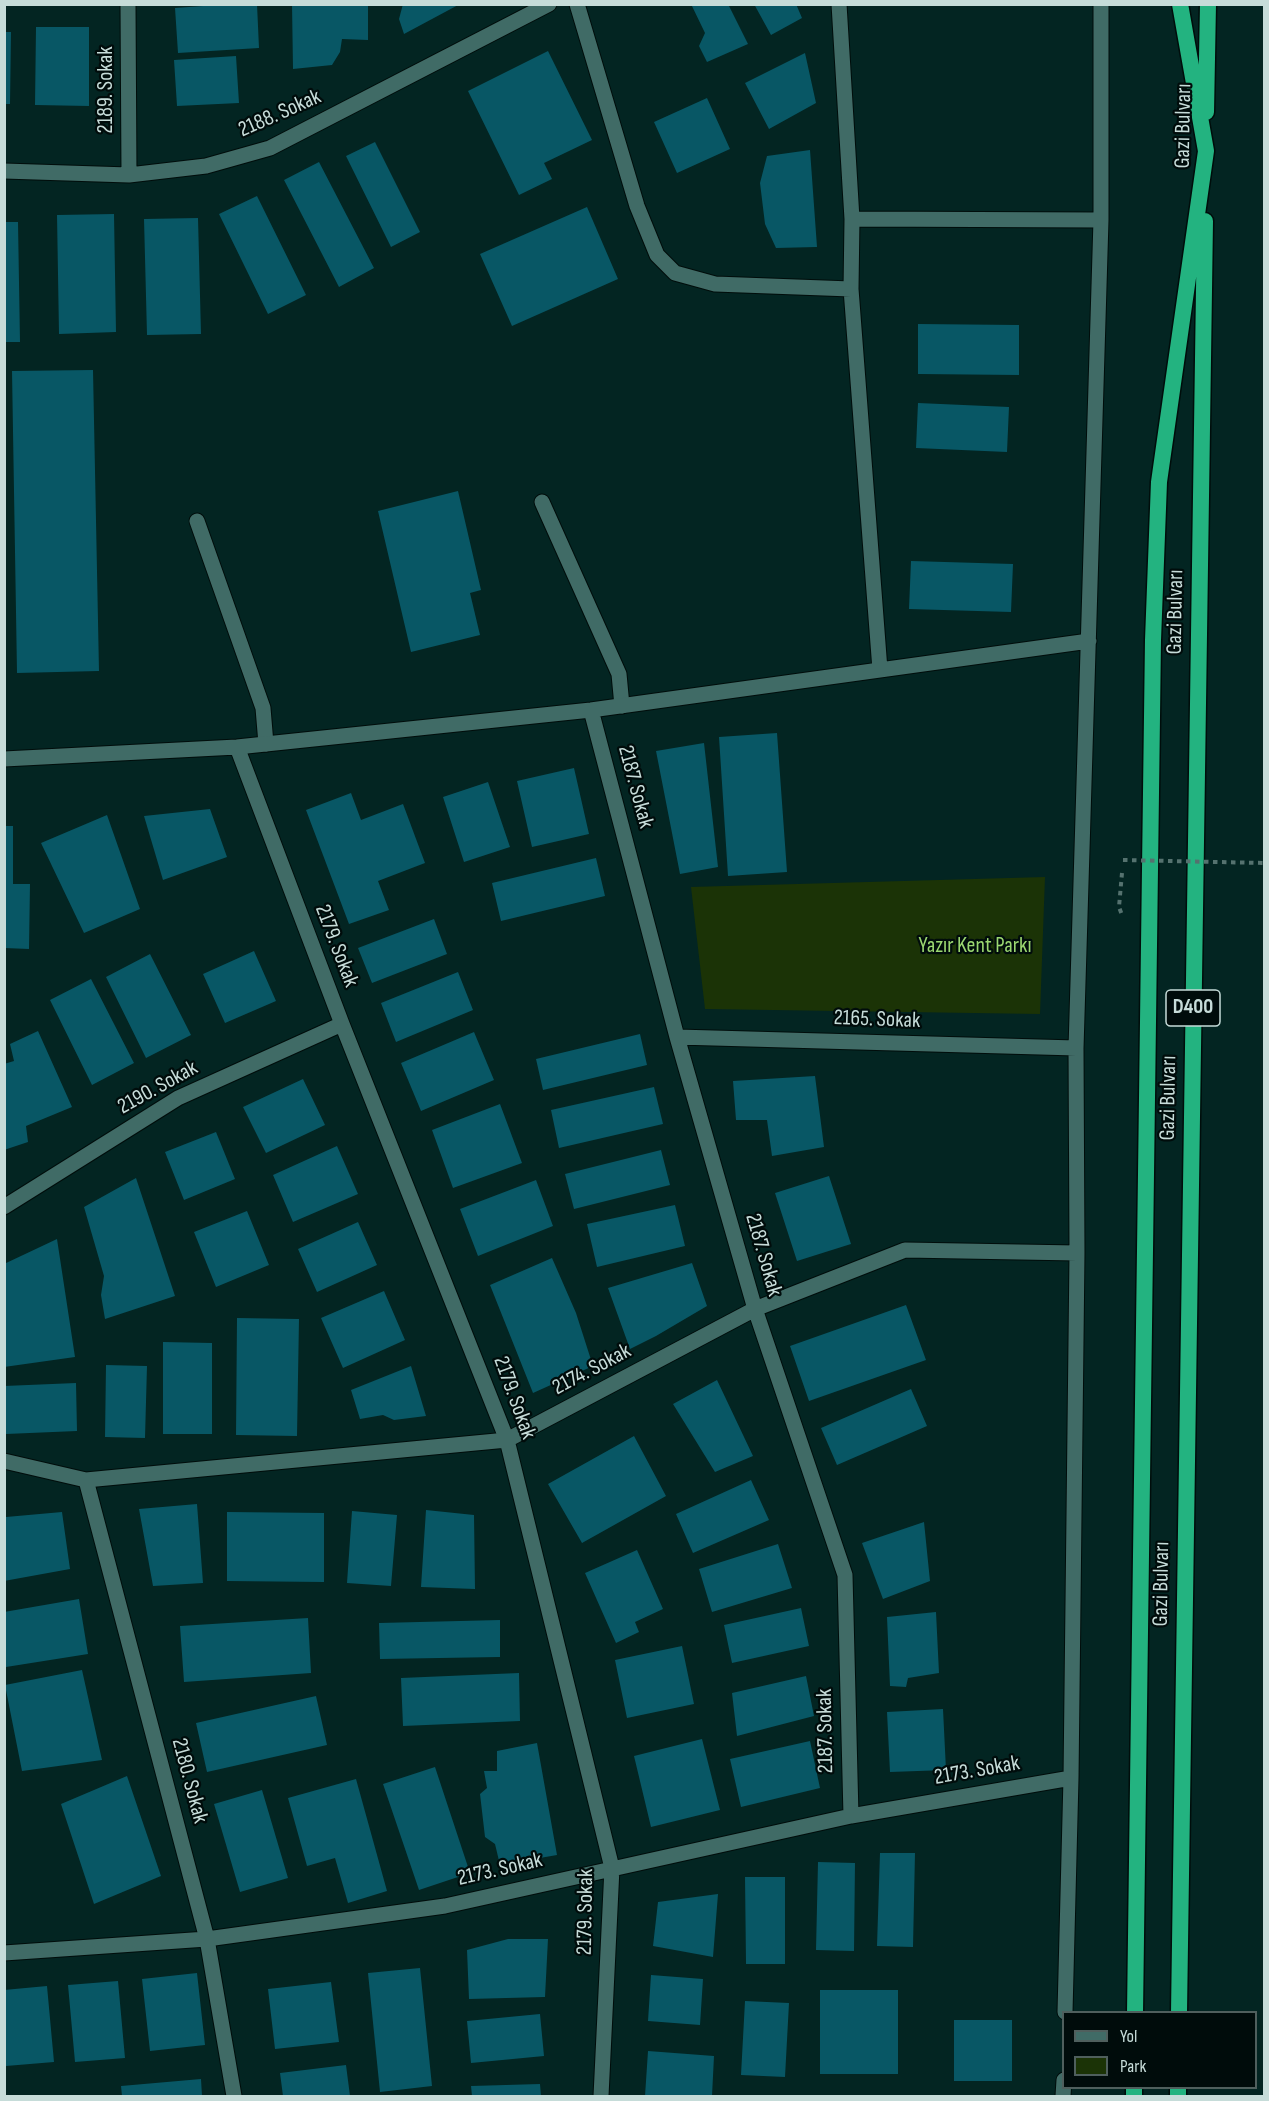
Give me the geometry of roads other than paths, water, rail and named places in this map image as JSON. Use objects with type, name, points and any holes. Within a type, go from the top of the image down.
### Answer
[{"type":"highway","points":[[1135,2011],[1155,583],[1159,482],[1206,151],[1180,4]]},
{"type":"highway","name":"Gazi Bulvarı","points":[[1179,2011],[1208,4]]},
{"type":"street","name":"2189. Sokak","points":[[128,4],[129,175]]},
{"type":"street","name":"2188. Sokak","points":[[4,171],[129,175],[207,166],[270,148],[549,4]]},
{"type":"street","points":[[577,4],[637,206],[657,255],[675,273],[715,284],[851,288]]},
{"type":"street","points":[[839,4],[852,219],[851,288],[880,670]]},
{"type":"street","points":[[1065,2011],[1071,1778],[1077,1253],[1076,1048],[1101,220],[1101,4]]},
{"type":"street","points":[[852,219],[1101,220]]},
{"type":"street","points":[[542,502],[619,674],[622,706]]},
{"type":"street","points":[[197,520],[263,708],[266,744]]},
{"type":"street","points":[[4,759],[237,747],[591,710],[1089,641]]},
{"type":"street","name":"2187. Sokak","points":[[591,710],[677,1037],[755,1309],[845,1575],[851,1816]]},
{"type":"street","name":"2179. Sokak","points":[[237,747],[342,1024],[507,1440],[612,1868],[601,2097]]},
{"type":"street","name":"2190. Sokak","points":[[4,1207],[178,1098],[342,1024]]},
{"type":"street","name":"2165. Sokak","points":[[677,1037],[1076,1048]]},
{"type":"street","name":"2174. Sokak","points":[[4,1461],[86,1480],[507,1440],[755,1309],[905,1250],[1077,1253]]},
{"type":"street","name":"2180. Sokak","points":[[86,1480],[207,1939],[234,2097]]},
{"type":"street","name":"2173. Sokak","points":[[4,1953],[207,1939],[445,1906],[851,1816],[1071,1778]]},
{"type":"park label","name":"Yazır Kent Parkı","points":[[975,946]]}]
